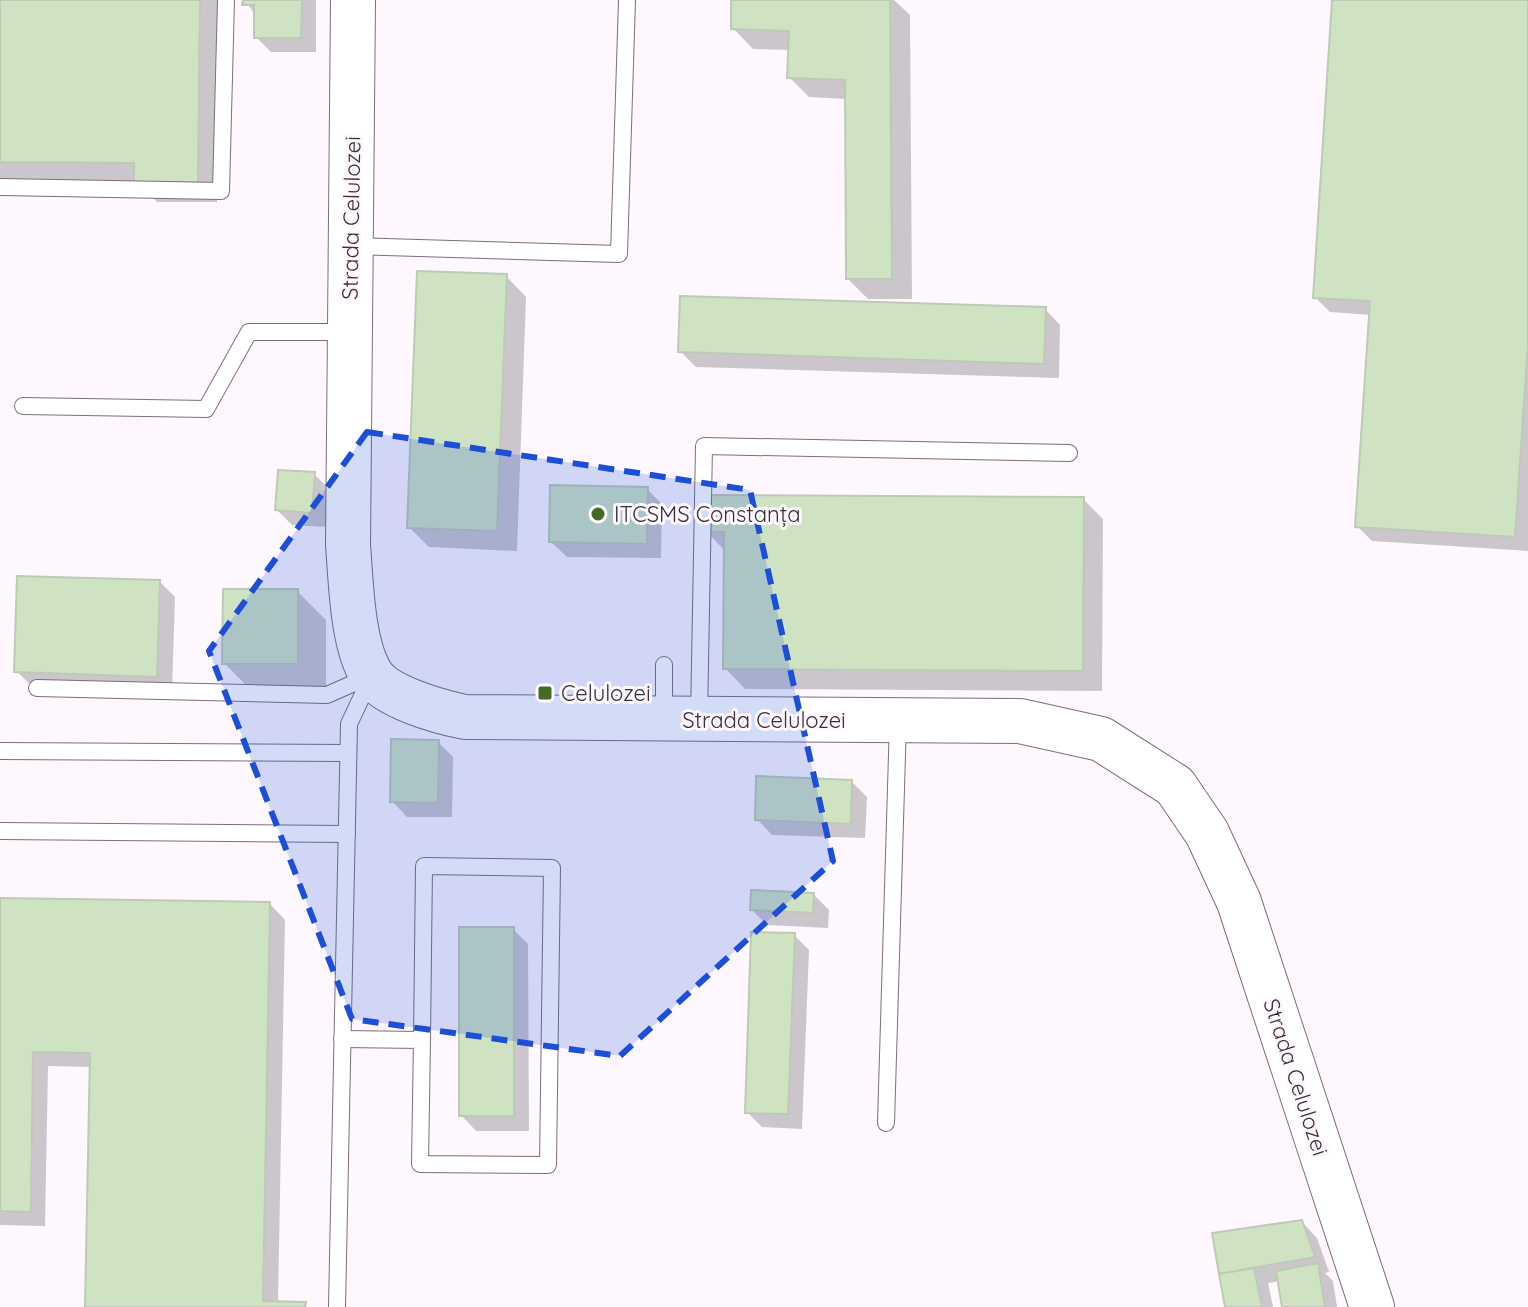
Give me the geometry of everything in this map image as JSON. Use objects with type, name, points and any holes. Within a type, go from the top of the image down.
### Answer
[{"type":"street","name":"Strada Celulozei","points":[[353,0],[348,545],[353,615],[371,675],[420,708],[465,717],[1020,721],[1101,739],[1175,786],[1207,833],[1239,902],[1372,1307]]},
{"type":"lane","points":[[0,187],[221,191],[226,0]]},
{"type":"lane","points":[[351,246],[619,254],[627,0]]},
{"type":"lane","points":[[23,406],[206,409],[249,332],[350,332]]},
{"type":"lane","points":[[681,720],[704,446],[1069,453]]},
{"type":"lane","points":[[664,665],[681,720]]},
{"type":"lane","points":[[37,688],[327,695],[371,675]]},
{"type":"lane","points":[[337,1307],[349,724],[371,675]]},
{"type":"lane","points":[[886,1123],[898,721]]},
{"type":"lane","points":[[0,751],[348,753]]},
{"type":"lane","points":[[0,831],[347,834]]},
{"type":"lane","points":[[424,866],[552,868],[548,1165],[420,1164],[422,1040],[424,866]]},
{"type":"lane","points":[[342,1039],[422,1040]]},
{"type":"highlighted area","points":[[367,432],[750,490],[833,861],[620,1056],[352,1019],[209,651]]},
{"type":"building","points":[[0,0],[200,0],[198,183],[134,182],[134,163],[0,162]]},
{"type":"building","points":[[243,0],[302,0],[301,38],[254,38],[254,5],[242,5]]},
{"type":"building","points":[[731,0],[890,0],[892,279],[846,279],[845,80],[787,78],[789,31],[731,29]]},
{"type":"building","points":[[1332,0],[1528,0],[1528,343],[1515,537],[1355,527],[1370,301],[1313,298]]},
{"type":"building","points":[[417,271],[507,274],[497,531],[407,528]]},
{"type":"building","points":[[680,296],[1046,307],[1044,364],[678,352]]},
{"type":"building","points":[[278,470],[315,472],[312,513],[275,510]]},
{"type":"building","name":"ITCSMS Constanța","points":[[550,485],[648,487],[647,544],[549,542]]},
{"type":"building","points":[[704,495],[1084,497],[1083,671],[723,669],[724,532],[704,532]]},
{"type":"building","points":[[17,576],[160,580],[157,677],[14,672]]},
{"type":"building","points":[[223,589],[298,589],[298,664],[222,664]]},
{"type":"building","points":[[391,739],[439,740],[438,803],[390,802]]},
{"type":"building","points":[[756,776],[852,780],[851,824],[755,820]]},
{"type":"building","points":[[751,890],[814,893],[813,913],[750,910]]},
{"type":"building","points":[[0,898],[270,902],[263,1301],[306,1302],[305,1307],[85,1307],[90,1053],[33,1052],[31,1212],[0,1211]]},
{"type":"building","points":[[459,927],[514,927],[514,1116],[459,1116]]},
{"type":"building","points":[[751,932],[795,933],[788,1114],[745,1113]]},
{"type":"building","points":[[1302,1220],[1315,1257],[1219,1274],[1212,1233]]},
{"type":"building","points":[[1318,1263],[1325,1307],[1282,1307],[1276,1271]]},
{"type":"building","points":[[1254,1268],[1262,1307],[1225,1307],[1219,1274]]},
{"type":"place","name":"ITCSMS Constanța","points":[[598,514]]},
{"type":"place","name":"Celulozei","points":[[545,693]]}]
